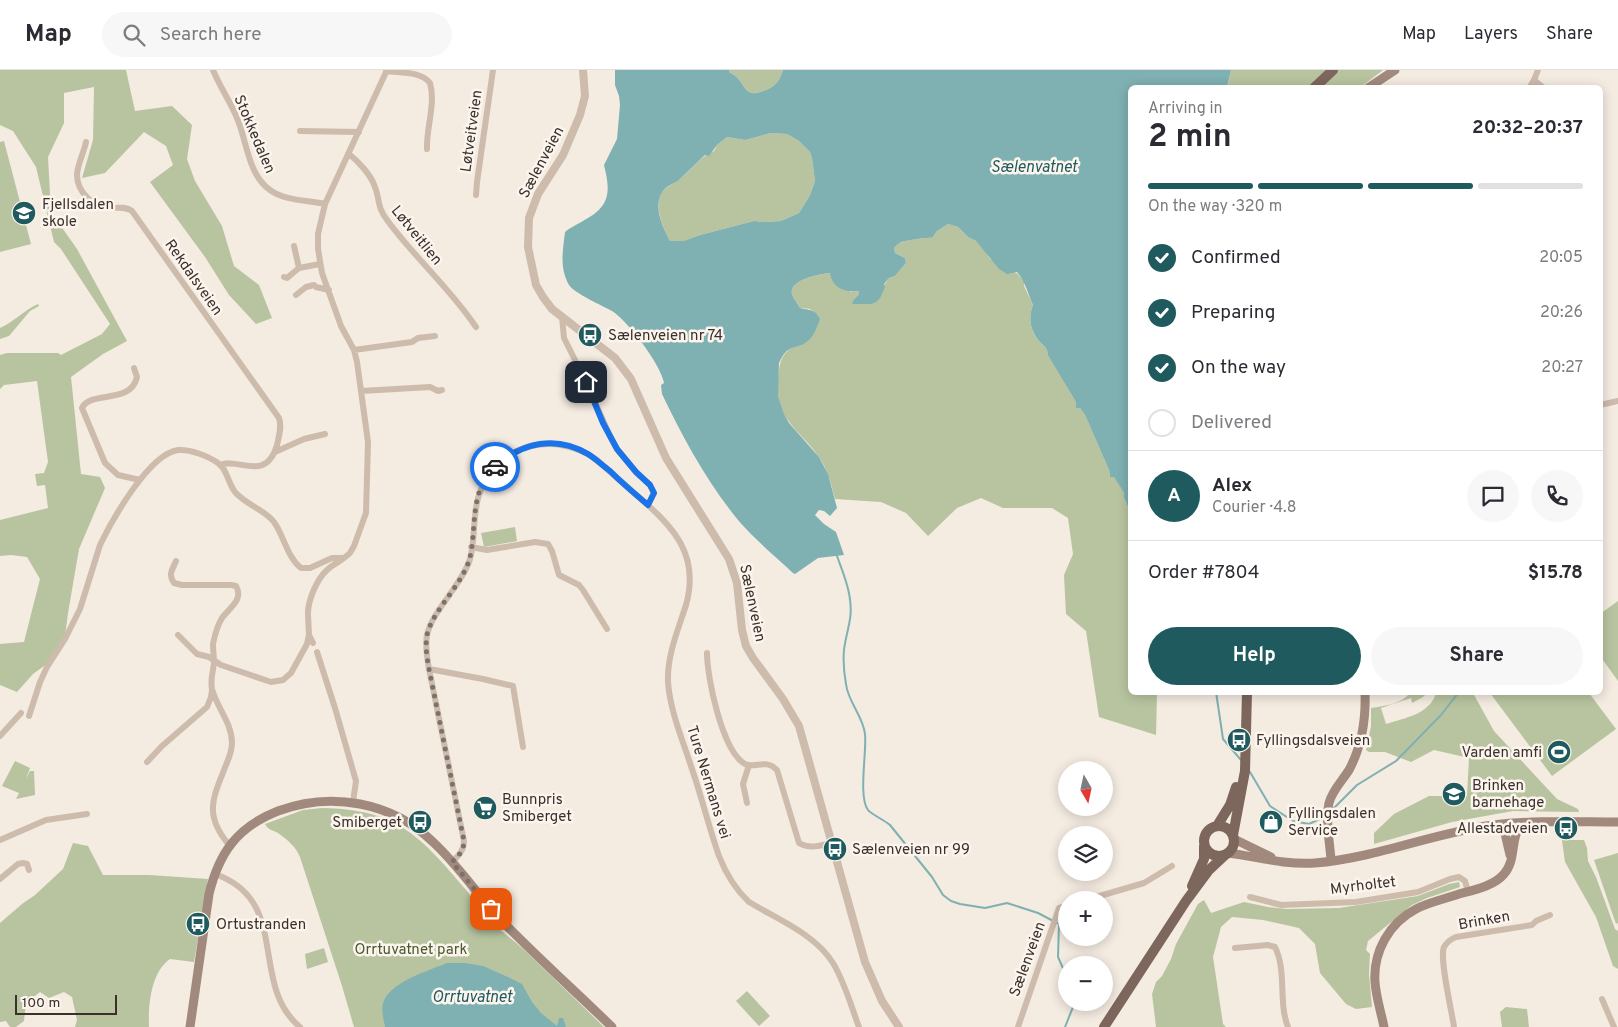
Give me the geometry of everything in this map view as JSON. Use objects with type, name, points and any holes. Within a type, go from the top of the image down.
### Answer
[{"type":"main road","points":[[1317,85],[1332,70]]},
{"type":"main road","points":[[1372,85],[1395,70]]},
{"type":"main road","points":[[1104,1027],[1186,901],[1209,870],[1234,846],[1236,813],[1244,783],[1247,695]]},
{"type":"main road","points":[[1331,860],[1329,804],[1334,792],[1356,757],[1361,742],[1365,695]]},
{"type":"main road","points":[[1186,901],[1204,858],[1206,835],[1208,831],[1216,826],[1230,805],[1246,750]]},
{"type":"main road","points":[[190,1027],[209,894],[223,855],[236,837],[256,821],[283,809],[311,802],[326,801],[353,802],[380,809],[404,820],[432,841],[505,924],[612,1027]]},
{"type":"main road","points":[[1204,844],[1212,855],[1216,856],[1227,854],[1305,863],[1385,850],[1450,833],[1503,825],[1614,822]]},
{"type":"main road","points":[[1384,1027],[1375,982],[1375,969],[1381,946],[1388,934],[1396,924],[1416,909],[1498,880],[1507,870],[1511,860],[1515,837],[1520,824]]},
{"type":"main road","points":[[1503,825],[1511,860]]},
{"type":"main road","points":[[1216,826],[1226,828],[1234,837],[1275,859]]},
{"type":"street","name":"Stokkedalen","points":[[213,70],[237,117],[254,170],[263,184],[271,191],[288,198],[325,204]]},
{"type":"street","name":"Løtveitveien","points":[[476,195],[493,70]]},
{"type":"street","name":"Sælenveien","points":[[583,70],[584,96],[580,115],[563,155],[538,194],[529,218],[528,247],[534,280],[543,298],[552,309],[609,353],[625,370],[638,394],[666,458],[729,559],[737,583],[742,630],[746,646],[783,699],[799,726],[867,968],[882,1001],[899,1027]]},
{"type":"street","points":[[1531,85],[1538,70]]},
{"type":"street","points":[[178,635],[194,652],[209,657],[227,668],[266,681],[283,680],[291,673],[307,644],[309,635],[308,614],[312,596],[320,579],[328,569],[344,558],[354,546],[366,513],[368,442],[354,350],[340,324],[320,264],[318,234],[325,204],[386,71],[420,76],[430,83],[431,121],[427,140],[428,148]]},
{"type":"street","points":[[1534,80],[1540,85]]},
{"type":"street","points":[[300,131],[359,132]]},
{"type":"street","name":"Rekdalsveien","points":[[86,142],[78,170],[79,185],[90,201],[98,206],[128,208],[132,211],[279,418],[280,427],[275,452]]},
{"type":"street","name":"Løtveitlien","points":[[349,154],[373,182],[378,202],[386,218],[445,287],[476,327]]},
{"type":"street","points":[[294,246],[299,268]]},
{"type":"street","points":[[284,277],[290,277],[299,268],[320,264]]},
{"type":"street","points":[[296,295],[306,287],[314,285],[329,290]]},
{"type":"street","points":[[562,317],[564,338],[586,382],[603,423],[617,449],[636,472],[650,485],[654,493],[648,505]]},
{"type":"street","points":[[354,350],[412,342],[418,338],[435,336]]},
{"type":"street","points":[[134,368],[137,377],[132,388],[118,395],[84,404],[82,408],[105,463],[118,475],[140,480]]},
{"type":"street","points":[[361,392],[430,387],[438,391],[442,390]]},
{"type":"street","points":[[1603,404],[1618,401]]},
{"type":"street","points":[[220,465],[230,463],[252,467],[266,461],[275,452],[304,439],[325,434]]},
{"type":"street","name":"Ture Nermans vei","points":[[452,862],[464,847],[464,841],[429,669],[427,636],[430,625],[463,573],[470,558],[475,512],[482,484],[491,471],[516,451],[534,444],[560,444],[589,454],[648,505],[671,527],[681,541],[689,571],[689,586],[687,602],[671,653],[668,682],[672,705],[719,856],[729,878],[742,896],[801,933],[824,952],[837,972],[859,1027]]},
{"type":"street","points":[[30,716],[40,682],[47,667],[65,639],[80,609],[100,545],[111,522],[140,480],[162,457],[178,450],[200,454],[220,465],[236,493],[272,519],[282,534],[294,562],[301,568],[310,568],[332,558],[344,558]]},
{"type":"street","points":[[471,547],[487,550],[535,542],[548,544],[552,550],[559,575],[579,585],[608,629]]},
{"type":"street","points":[[147,762],[162,746],[207,707],[212,696],[211,676],[217,628],[225,614],[237,600],[238,590],[236,586],[182,585],[174,583],[170,578],[170,573],[176,561]]},
{"type":"street","points":[[309,635],[313,643]]},
{"type":"street","points":[[316,652],[335,708],[356,781],[353,802]]},
{"type":"street","points":[[707,653],[707,666],[720,720],[733,752],[738,759],[749,765],[772,765],[777,770],[799,843],[815,847],[831,843]]},
{"type":"street","points":[[429,669],[513,686],[523,747]]},
{"type":"street","points":[[212,689],[228,725],[232,741],[230,755],[213,799],[212,812],[218,832],[230,846]]},
{"type":"street","points":[[0,736],[21,713]]},
{"type":"street","points":[[747,803],[743,784],[749,765]]},
{"type":"street","points":[[0,840],[46,820],[87,814]]},
{"type":"street","points":[[0,879],[23,862],[27,864],[29,870]]},
{"type":"street","points":[[1113,892],[1144,883],[1172,866]]},
{"type":"street","points":[[215,874],[243,890],[257,909],[263,922],[273,984],[278,999],[300,1027]]},
{"type":"street","name":"Myrholtet","points":[[1250,897],[1281,905],[1356,902],[1418,892],[1450,879],[1459,878],[1465,881],[1468,892]]},
{"type":"street","name":"Sælenveien","points":[[1018,1027],[1058,915]]},
{"type":"street","name":"Brinken","points":[[1454,1027],[1443,959],[1444,948],[1447,943],[1456,937],[1532,925],[1536,921],[1550,915]]},
{"type":"street","points":[[1235,948],[1268,945],[1275,947],[1282,980],[1288,1027]]},
{"type":"street","points":[[1602,999],[1614,1027]]},
{"type":"green space","points":[[0,70],[126,70],[135,111],[172,106],[192,125],[187,159],[195,181],[222,226],[234,266],[259,285],[272,318],[256,324],[229,295],[205,257],[150,182],[173,165],[166,146],[144,132],[105,173],[82,178],[93,140],[94,87],[64,93],[64,123],[48,157],[51,212],[77,249],[127,341],[103,354],[71,377],[81,474],[100,477],[105,488],[79,549],[65,636],[55,658],[33,674],[17,692],[0,685],[0,644],[24,642],[40,579],[27,557],[0,556],[0,520],[48,508],[45,485],[37,486],[35,474],[44,473],[48,462],[37,381],[4,385],[0,389],[0,355],[7,353],[58,353],[61,355],[102,334],[110,324],[61,249],[54,242],[36,167],[13,131],[0,125]]},
{"type":"green space","points":[[729,70],[783,70],[775,85],[758,93],[752,93],[748,92]]},
{"type":"green space","points":[[1231,70],[1383,70],[1364,85],[1228,85]]},
{"type":"green space","points":[[771,133],[787,134],[799,141],[810,152],[815,181],[810,195],[799,213],[781,221],[754,221],[700,235],[685,241],[670,241],[662,222],[659,207],[661,194],[665,189],[681,178],[705,156],[714,151],[717,145],[727,137],[745,140]]},
{"type":"green space","points":[[4,141],[31,244],[0,252],[0,142]]},
{"type":"green space","points":[[948,224],[958,227],[968,237],[976,241],[990,259],[1018,274],[1024,282],[1033,305],[1030,320],[1034,334],[1047,349],[1076,402],[1076,407],[1080,408],[1085,415],[1109,470],[1110,477],[1114,476],[1124,493],[1128,507],[1128,695],[1157,695],[1156,735],[1099,717],[1086,631],[1066,614],[1064,575],[1073,554],[1068,518],[1052,508],[1003,508],[981,498],[957,508],[928,536],[906,513],[881,502],[835,499],[825,467],[813,449],[788,420],[779,404],[777,385],[781,361],[788,351],[801,345],[819,316],[810,309],[800,308],[792,294],[792,289],[795,285],[806,279],[831,273],[850,292],[859,291],[859,294],[854,299],[858,303],[871,304],[889,278],[895,276],[906,263],[905,258],[895,253],[894,248],[901,242],[932,238],[937,231]]},
{"type":"green space","points":[[38,304],[39,306],[30,311],[9,336],[0,339],[0,328]]},
{"type":"green space","points":[[515,527],[517,541],[484,547],[481,533]]},
{"type":"green space","points":[[1618,601],[1618,681],[1603,660],[1603,612]]},
{"type":"green space","points":[[1408,695],[1425,695],[1412,703],[1411,698],[1381,708],[1386,724],[1409,717],[1423,710],[1435,695],[1474,695],[1494,731],[1557,799],[1578,809],[1579,812],[1513,811],[1452,822],[1374,844],[1374,833],[1394,814],[1429,796],[1467,796],[1469,758],[1434,750],[1411,762],[1385,752],[1369,752],[1366,750],[1371,726],[1371,708],[1397,702]]},
{"type":"green space","name":"Varden amfi","points":[[1491,695],[1590,695],[1616,729],[1552,776]]},
{"type":"green space","points":[[15,761],[30,768],[26,779],[30,771],[34,771],[35,795],[16,799],[19,793],[2,786]]},
{"type":"green space","name":"Orrtuvatnet park","points":[[322,808],[348,810],[389,820],[421,841],[451,872],[481,912],[522,948],[604,1027],[354,1027],[300,857],[288,841],[269,829],[265,824],[303,810]]},
{"type":"green space","points":[[1562,840],[1584,840],[1588,861],[1596,877],[1615,929],[1618,931],[1618,969],[1613,966],[1596,917],[1565,862]]},
{"type":"green space","points":[[73,843],[88,846],[103,875],[149,875],[208,879],[194,962],[170,959],[159,972],[150,999],[149,1027],[75,1027],[77,1020],[72,997],[64,992],[49,998],[40,992],[26,1003],[24,1021],[16,1027],[10,1027],[6,1021],[0,1022],[0,923],[35,895],[63,869]]},
{"type":"green space","points":[[1618,853],[1618,923],[1616,924],[1594,860]]},
{"type":"green space","points":[[1459,882],[1460,887],[1412,905],[1368,941],[1366,950],[1370,954],[1369,974],[1372,1007],[1356,1009],[1346,1004],[1320,973],[1315,944],[1299,928],[1263,920],[1232,917],[1221,927],[1213,957],[1223,1024],[1226,1027],[1156,1027],[1152,994],[1156,982],[1162,976],[1176,944],[1198,904],[1204,900],[1211,913],[1244,902],[1287,909],[1339,908],[1418,896]]},
{"type":"green space","points":[[324,948],[328,962],[307,969],[305,954]]},
{"type":"green space","points":[[747,991],[770,1016],[759,1026],[736,1001]]},
{"type":"green space","points":[[1506,1007],[1527,1009],[1529,1027],[1502,1027],[1500,1012]]},
{"type":"water","name":"Sælenvatnet","points":[[615,70],[729,70],[748,92],[758,93],[775,85],[783,70],[1231,70],[1227,85],[1128,85],[1128,507],[1124,493],[1114,477],[1110,477],[1109,470],[1085,415],[1080,408],[1076,408],[1076,402],[1048,355],[1047,349],[1032,329],[1030,320],[1033,305],[1020,276],[1017,272],[1007,274],[999,269],[976,241],[968,237],[958,227],[948,224],[937,231],[932,238],[901,242],[894,248],[895,253],[905,258],[906,263],[895,276],[889,278],[884,284],[885,287],[876,302],[871,304],[852,304],[859,291],[844,290],[836,286],[830,273],[800,281],[792,289],[792,294],[800,308],[814,312],[820,319],[809,340],[789,349],[782,356],[779,363],[778,397],[789,423],[819,457],[828,474],[837,508],[830,516],[824,511],[819,510],[815,515],[836,532],[844,555],[818,558],[795,574],[793,573],[744,527],[706,475],[662,394],[661,385],[664,383],[662,375],[643,344],[619,316],[577,292],[569,285],[566,278],[562,258],[565,232],[592,216],[603,205],[606,198],[608,191],[604,165],[617,139],[619,96],[615,85]],"holes":[[[771,133],[787,134],[799,141],[810,152],[815,181],[810,195],[799,213],[781,221],[754,221],[684,241],[670,241],[662,223],[658,203],[663,191],[680,179],[705,155],[709,156],[717,145],[727,137],[745,140]]]},
{"type":"water","name":"Orrtuvatnet","points":[[447,963],[483,966],[522,984],[541,1013],[557,1026],[559,1018],[563,1018],[566,1027],[385,1027],[382,1013],[386,996],[410,978]]},
{"type":"waterway","points":[[837,556],[845,578],[851,607],[844,650],[844,671],[847,691],[864,727],[863,785],[865,804],[868,810],[890,825],[932,877],[943,895],[951,901],[985,908],[1007,903],[1038,913],[1059,924],[1058,956]]},
{"type":"waterway","points":[[1216,695],[1223,739],[1241,760]]},
{"type":"waterway","points":[[1331,811],[1357,785],[1396,761],[1441,715],[1457,695]]},
{"type":"waterway","points":[[1250,772],[1270,806],[1293,821],[1309,824],[1324,817]]},
{"type":"waterway","points":[[1065,1027],[1071,1011]]},
{"type":"way so far","points":[[491,909],[452,862],[460,854],[464,847],[464,841],[429,669],[427,636],[430,625],[453,591],[470,558],[478,496],[482,484],[495,467]]},
{"type":"place","name":"Fjellsdalen skole","points":[[24,213]]},
{"type":"place","name":"Sælenveien nr 74","points":[[590,335]]},
{"type":"place","name":"Fyllingsdalsveien","points":[[1239,740]]},
{"type":"place","name":"Varden amfi","points":[[1559,752]]},
{"type":"place","name":"Brinken barnehage","points":[[1454,794]]},
{"type":"place","name":"Bunnpris Smiberget","points":[[485,808]]},
{"type":"place","name":"Smiberget","points":[[420,822]]},
{"type":"place","name":"Fyllingsdalen Service","points":[[1271,822]]},
{"type":"place","name":"Allestadveien","points":[[1566,828]]},
{"type":"place","name":"Sælenveien nr 99","points":[[835,849]]},
{"type":"place","name":"Ortustranden","points":[[198,924]]},
{"type":"route","points":[[495,467],[516,451],[534,444],[554,443],[564,445],[589,454],[648,505],[654,493],[650,485],[636,472],[617,449],[603,423],[586,382]]}]
